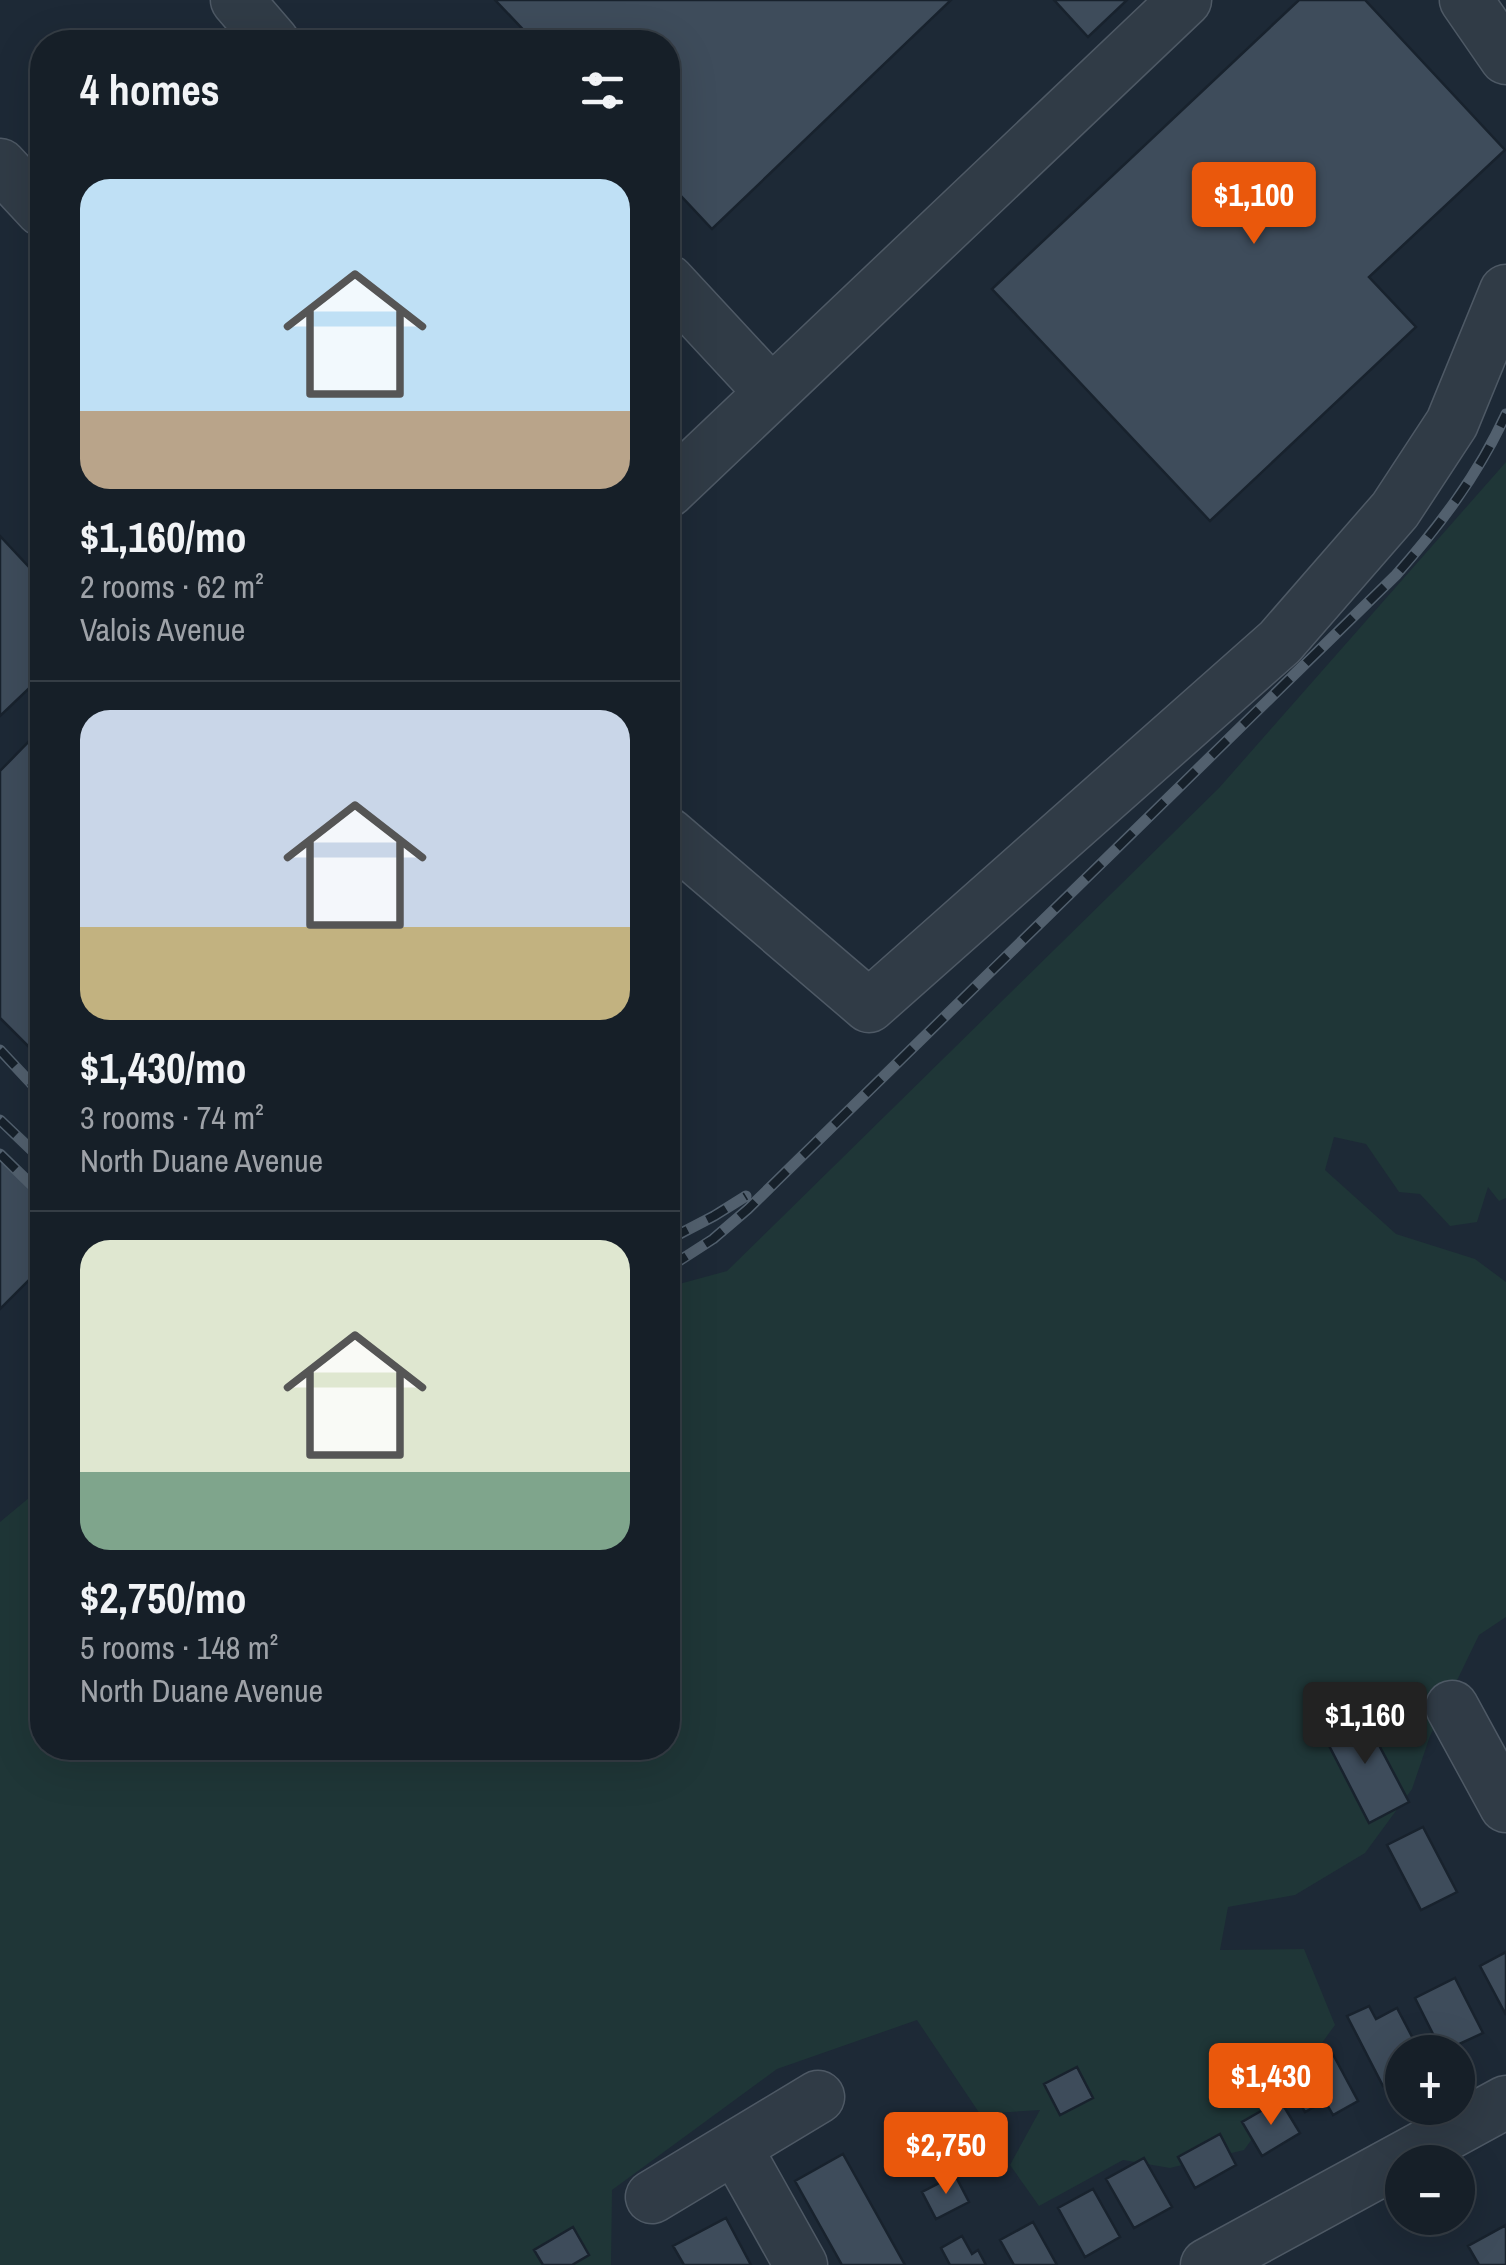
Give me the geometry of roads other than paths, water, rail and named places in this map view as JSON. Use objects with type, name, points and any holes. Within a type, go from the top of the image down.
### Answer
[{"type":"street","points":[[237,0],[263,30]]},
{"type":"street","points":[[680,479],[1185,0]]},
{"type":"street","points":[[1466,0],[1506,58]]},
{"type":"street","points":[[0,165],[30,197]]},
{"type":"street","points":[[680,844],[870,1006],[1292,627],[1395,510],[1452,423],[1506,291]]},
{"type":"street","points":[[680,294],[771,392]]},
{"type":"street","points":[[1452,1707],[1506,1806]]},
{"type":"street","points":[[652,2198],[818,2097]]},
{"type":"street","points":[[1208,2265],[1506,2102]]},
{"type":"street","points":[[735,2147],[801,2265]]},
{"type":"railway","points":[[680,1260],[748,1209],[1396,575],[1457,499],[1506,414]]},
{"type":"railway","points":[[0,1050],[30,1082]]},
{"type":"railway","points":[[0,1120],[30,1149]]},
{"type":"railway","points":[[0,1154],[30,1183]]},
{"type":"railway","points":[[680,1234],[746,1196]]}]
